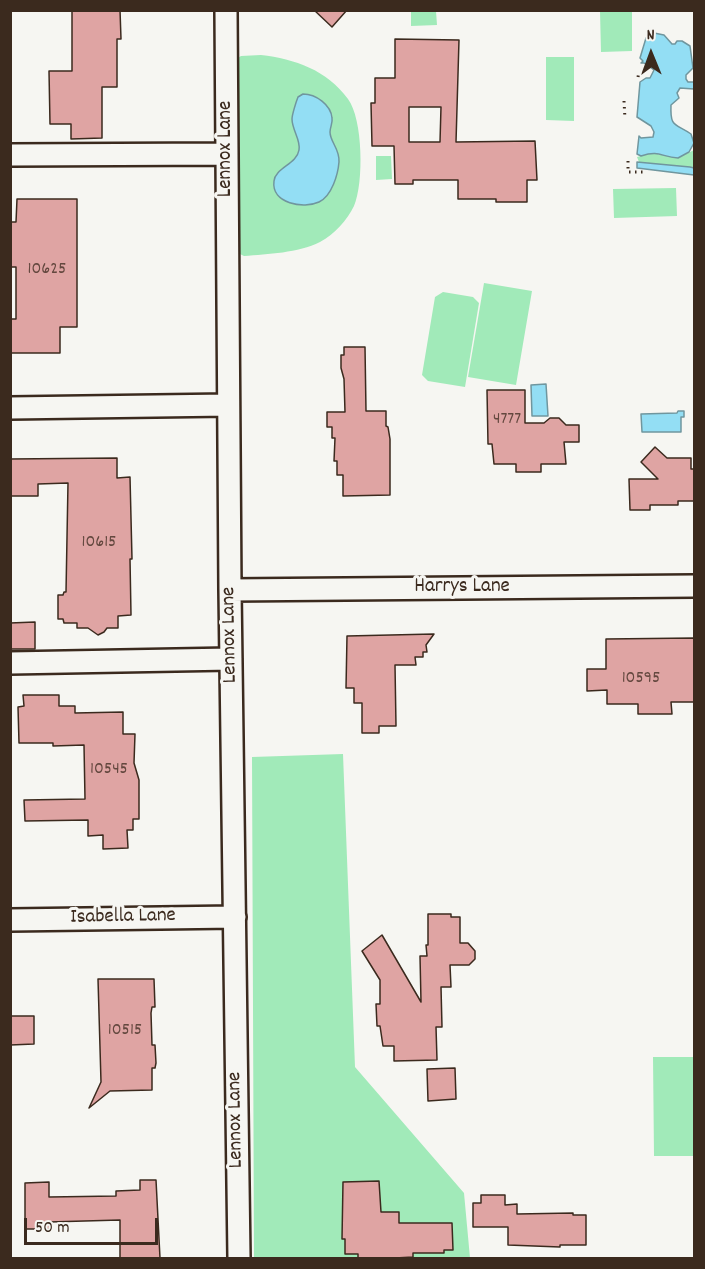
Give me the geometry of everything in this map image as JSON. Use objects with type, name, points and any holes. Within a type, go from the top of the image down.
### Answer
[{"type":"street","name":"Lennox Lane","points":[[226,10],[228,405],[239,1258]]},
{"type":"street","points":[[10,156],[227,154]]},
{"type":"street","points":[[10,408],[228,405]]},
{"type":"street","name":"Harrys Lane","points":[[230,590],[694,586]]},
{"type":"street","points":[[10,663],[231,659]]},
{"type":"street","name":"Isabella Lane","points":[[10,920],[235,917]]},
{"type":"path","points":[[638,77],[639,72]]},
{"type":"path","points":[[624,101],[625,119]]},
{"type":"path","points":[[628,161],[628,171],[645,172]]},
{"type":"green space","points":[[411,11],[436,11],[437,25],[411,26]]},
{"type":"green space","points":[[600,11],[632,11],[632,51],[601,52]]},
{"type":"green space","points":[[261,55],[286,59],[320,73],[340,89],[348,99],[357,121],[359,136],[359,182],[354,206],[340,226],[325,239],[293,251],[244,256],[238,253],[236,59],[241,56]]},
{"type":"green space","points":[[546,57],[574,57],[574,121],[546,120]]},
{"type":"green space","points":[[694,150],[694,168],[639,162],[637,157],[652,153],[678,158]]},
{"type":"green space","points":[[376,156],[391,156],[392,179],[376,180]]},
{"type":"green space","points":[[676,188],[677,216],[614,218],[613,189]]},
{"type":"green space","points":[[484,283],[532,291],[516,385],[468,377]]},
{"type":"green space","points":[[443,292],[473,297],[479,303],[465,387],[428,381],[422,375],[435,297]]},
{"type":"green space","points":[[343,754],[355,1067],[464,1193],[470,1258],[254,1258],[252,757]]},
{"type":"green space","points":[[653,1057],[694,1057],[694,1156],[654,1156]]},
{"type":"water","points":[[654,33],[664,35],[672,44],[682,41],[690,46],[693,68],[686,75],[686,79],[688,82],[694,82],[694,89],[680,88],[677,93],[679,98],[671,105],[671,118],[675,124],[691,134],[694,143],[689,152],[678,158],[657,154],[641,156],[637,154],[639,136],[641,138],[653,137],[654,132],[651,126],[637,117],[640,82],[650,78],[654,70],[641,63],[643,61],[640,58],[646,38]]},
{"type":"water","points":[[303,94],[318,98],[329,109],[332,120],[330,136],[338,153],[339,162],[336,178],[324,199],[305,205],[283,200],[274,189],[275,177],[294,159],[299,150],[292,119],[298,97]]},
{"type":"water","points":[[637,162],[690,167],[694,168],[694,175],[637,168]]},
{"type":"water","points":[[546,384],[548,416],[532,416],[531,385]]},
{"type":"water","points":[[684,411],[684,417],[681,417],[681,432],[642,432],[641,414],[677,413]]},
{"type":"building","points":[[72,10],[120,10],[121,39],[117,39],[117,87],[102,87],[102,138],[71,139],[71,124],[50,124],[49,71],[72,71]]},
{"type":"building","points":[[314,10],[347,10],[332,27]]},
{"type":"building","points":[[395,39],[459,40],[456,142],[535,141],[537,180],[527,180],[527,202],[458,199],[458,180],[413,180],[413,184],[395,184],[394,146],[372,146],[371,103],[375,103],[375,78],[395,78]],"holes":[[[409,107],[441,107],[440,142],[409,142]]]},
{"type":"building","points":[[17,199],[77,199],[77,327],[60,327],[60,353],[10,353],[10,319],[16,319],[16,267],[10,267],[10,222],[16,222]]},
{"type":"building","points":[[344,347],[365,347],[366,411],[386,411],[386,426],[390,439],[390,495],[343,496],[343,475],[337,475],[337,461],[334,461],[335,438],[332,438],[332,427],[327,427],[327,412],[345,412],[344,379],[341,368],[341,355],[344,355]]},
{"type":"building","points":[[487,390],[525,390],[525,423],[544,423],[550,418],[559,418],[566,425],[579,425],[579,442],[564,442],[566,464],[541,464],[541,472],[516,472],[516,464],[494,464],[492,444],[488,444]]},
{"type":"building","points":[[655,447],[667,458],[691,458],[691,469],[694,469],[694,501],[678,501],[678,505],[650,505],[650,510],[630,510],[629,479],[658,479],[641,462]]},
{"type":"building","points":[[117,458],[117,478],[130,477],[131,615],[118,616],[118,628],[107,628],[98,635],[88,628],[77,628],[77,623],[64,623],[63,619],[58,619],[58,595],[66,592],[68,483],[38,484],[38,496],[10,496],[10,459]]},
{"type":"building","points":[[35,622],[35,649],[10,649],[10,623]]},
{"type":"building","points":[[434,634],[426,645],[427,652],[423,652],[423,657],[415,657],[416,665],[395,665],[396,726],[379,726],[379,733],[362,733],[362,703],[354,703],[354,688],[346,688],[347,636]]},
{"type":"building","points":[[694,638],[694,702],[671,702],[672,714],[638,714],[638,704],[607,704],[607,690],[587,691],[587,669],[606,669],[606,639]]},
{"type":"building","points":[[23,695],[59,695],[59,706],[75,706],[75,713],[123,712],[123,734],[135,734],[134,763],[139,780],[139,819],[133,819],[133,830],[127,830],[128,848],[103,849],[103,835],[88,836],[88,820],[25,821],[24,800],[85,799],[84,745],[53,746],[53,743],[19,743],[18,707],[24,706]]},
{"type":"building","points":[[428,914],[451,914],[451,917],[460,917],[460,943],[468,943],[475,951],[475,959],[469,965],[450,965],[451,987],[441,987],[442,1027],[436,1027],[437,1060],[394,1061],[394,1046],[383,1046],[380,1026],[377,1026],[376,1004],[380,1004],[380,980],[362,951],[382,935],[421,1002],[420,956],[427,956]]},
{"type":"building","points":[[98,979],[154,979],[155,1007],[152,1007],[151,1013],[152,1045],[155,1045],[156,1063],[155,1068],[152,1068],[152,1090],[110,1091],[89,1108],[101,1082]]},
{"type":"building","points":[[10,1016],[34,1016],[34,1044],[10,1045]]},
{"type":"building","points":[[455,1068],[456,1099],[428,1101],[427,1069]]},
{"type":"building","points":[[140,1180],[156,1180],[160,1258],[120,1258],[120,1220],[49,1222],[50,1229],[25,1229],[25,1183],[49,1182],[49,1197],[116,1196],[116,1191],[140,1190]]},
{"type":"building","points":[[379,1181],[381,1212],[399,1212],[399,1223],[452,1223],[453,1250],[444,1250],[444,1253],[413,1253],[413,1257],[395,1258],[358,1258],[358,1254],[345,1254],[345,1239],[342,1239],[343,1182]]},
{"type":"building","points":[[481,1195],[505,1195],[505,1205],[517,1204],[517,1214],[573,1213],[573,1215],[586,1215],[586,1245],[560,1245],[560,1247],[508,1245],[508,1227],[473,1227],[473,1203],[481,1203]]}]
